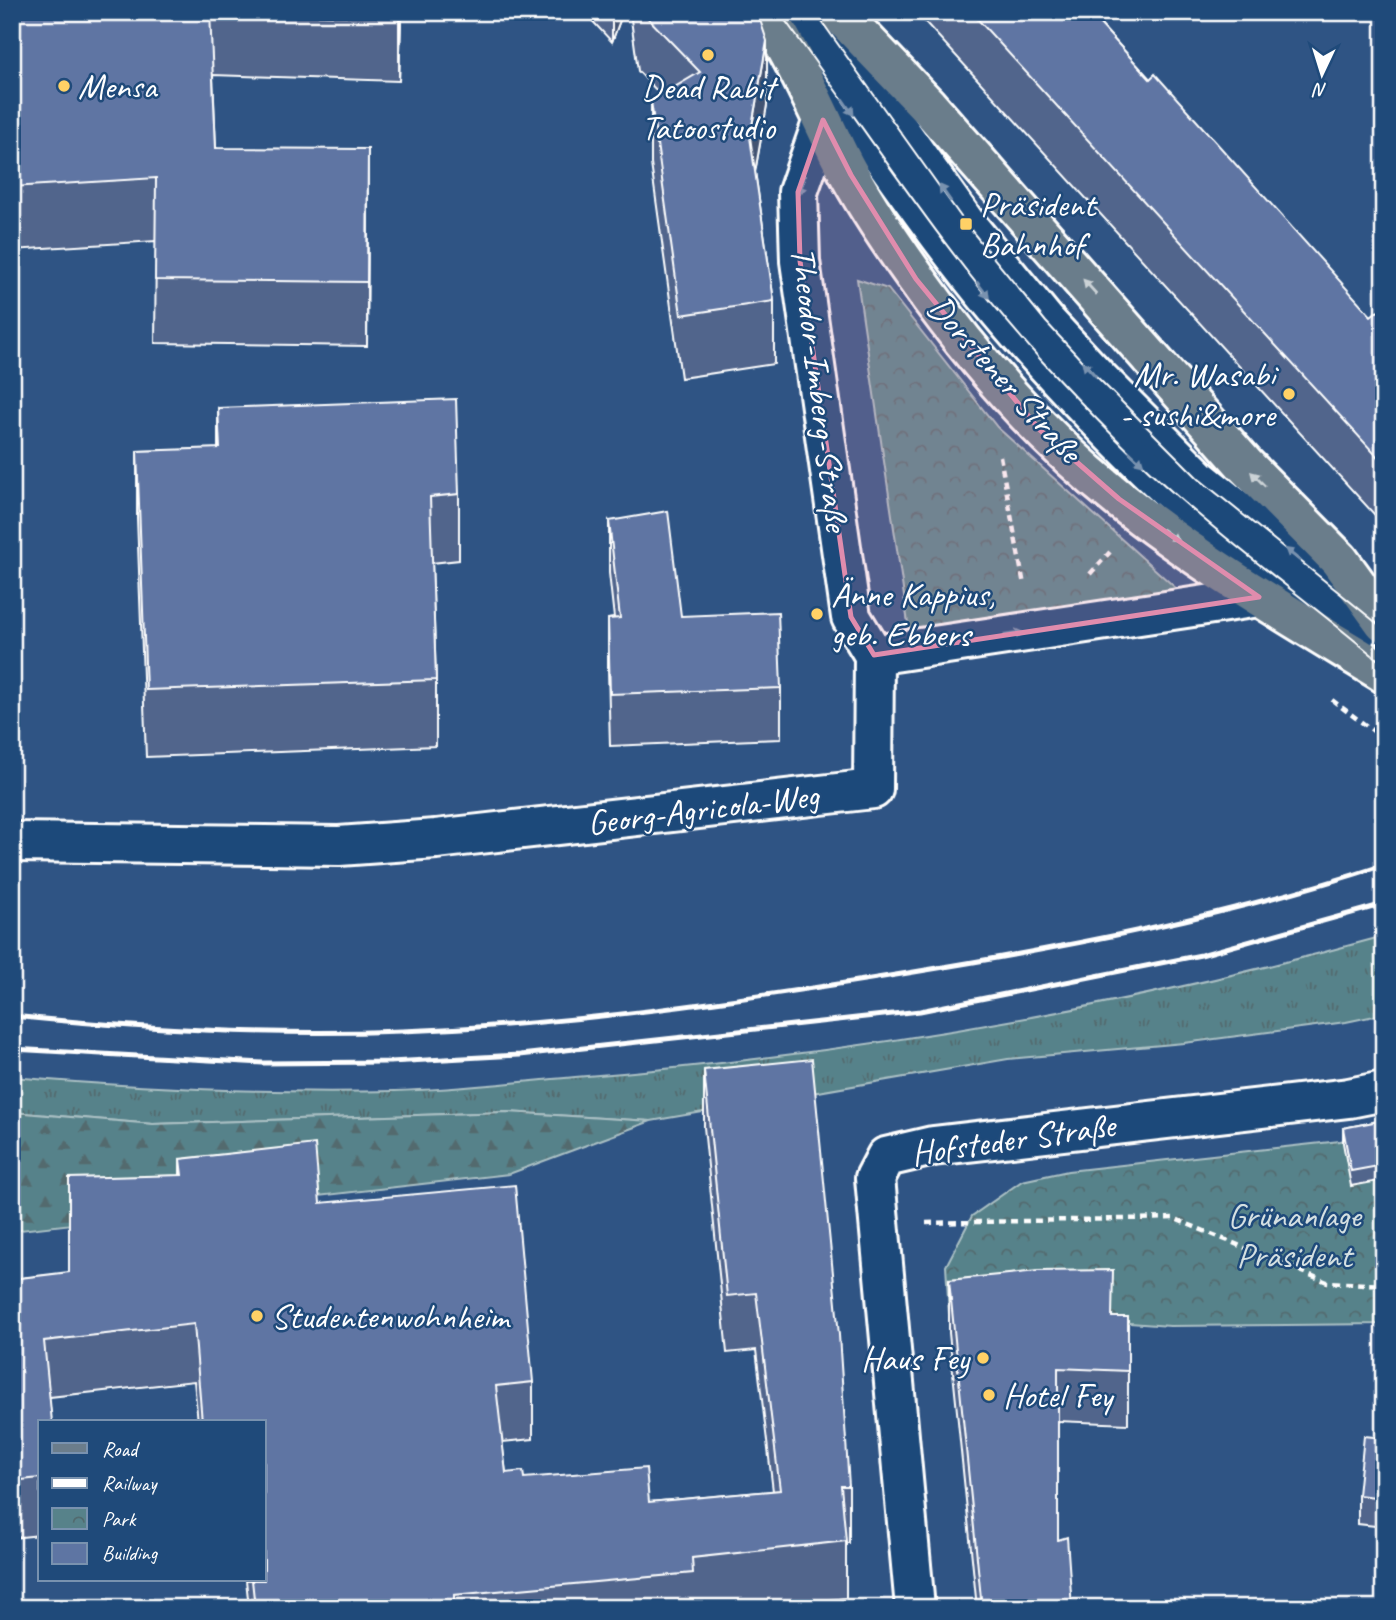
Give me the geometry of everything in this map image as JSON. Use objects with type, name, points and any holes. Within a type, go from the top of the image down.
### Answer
[{"type":"main road","name":"Dorstener Straße","points":[[765,12],[799,70],[851,176],[916,279],[976,356],[1040,430],[1119,499],[1259,597],[1384,673]]},
{"type":"main road","points":[[838,12],[928,106],[1245,465],[1339,560],[1384,622]]},
{"type":"street","points":[[779,12],[907,190],[1040,358],[1127,450],[1178,497],[1384,665]]},
{"type":"street","points":[[815,12],[966,224],[1046,322],[1087,367],[1199,478],[1384,629]]},
{"type":"street","name":"Theodor-Imberg-Straße","points":[[823,120],[799,192],[800,261],[850,617],[874,655]]},
{"type":"street","points":[[874,655],[1259,597]]},
{"type":"street","name":"Georg-Agricola-Weg","points":[[12,842],[339,846],[449,838],[873,789],[874,655]]},
{"type":"street","name":"Hofsteder Straße","points":[[915,1608],[875,1178],[886,1157],[933,1146],[1349,1098],[1384,1091]]},
{"type":"path","points":[[998,447],[1018,563],[1035,631]]},
{"type":"path","points":[[1326,696],[1384,739]]},
{"type":"path","points":[[880,1224],[1173,1218],[1327,1282],[1384,1285]]},
{"type":"highlighted area","points":[[823,120],[851,175],[916,279],[1040,430],[1119,499],[1259,597],[874,655],[851,617],[800,261],[798,192]]},
{"type":"green space","points":[[857,279],[888,289],[997,427],[1178,590],[909,630]]},
{"type":"green space","points":[[1384,936],[1384,1014],[1346,1022],[1184,1043],[1008,1059],[651,1121],[507,1112],[153,1124],[12,1112],[12,1077],[204,1089],[395,1091],[485,1086],[779,1056],[983,1026],[1084,1007],[1185,986]]},
{"type":"green space","points":[[12,1112],[153,1124],[507,1112],[651,1121],[509,1174],[12,1231]]},
{"type":"green space","name":"Grünanlage Präsident","points":[[1384,1132],[1384,1324],[1170,1326],[1116,1322],[950,1331],[946,1266],[972,1216],[1022,1181],[1068,1171],[1340,1141]]},
{"type":"building","points":[[12,12],[210,12],[216,148],[368,149],[367,282],[155,280],[156,178],[12,187]]},
{"type":"building","points":[[212,12],[399,12],[399,17]]},
{"type":"building","points":[[642,12],[756,12],[767,41],[750,137],[774,301],[681,315],[651,101],[700,72]]},
{"type":"building","points":[[971,12],[1089,12],[1150,79],[1155,74],[1371,316],[1384,310],[1384,464]]},
{"type":"building","points":[[456,399],[459,494],[430,497],[436,680],[146,690],[137,451],[220,448],[218,408]]},
{"type":"building","points":[[668,511],[681,616],[778,612],[781,688],[610,694],[608,619],[620,618],[609,521]]},
{"type":"building","points":[[812,1059],[839,1335],[849,1486],[841,1486],[846,1541],[692,1558],[693,1573],[454,1595],[454,1608],[255,1608],[252,1582],[266,1582],[266,1420],[202,1420],[194,1324],[44,1341],[52,1420],[38,1420],[38,1478],[12,1481],[12,1279],[69,1272],[69,1178],[182,1175],[180,1159],[315,1144],[320,1203],[515,1185],[533,1382],[496,1386],[506,1473],[523,1471],[524,1478],[646,1468],[649,1502],[780,1490],[756,1293],[727,1296],[704,1070]]},
{"type":"building","points":[[1384,1120],[1384,1165],[1351,1171],[1343,1128]]},
{"type":"building","points":[[1113,1270],[1112,1317],[1128,1317],[1128,1371],[1058,1368],[1058,1540],[1067,1537],[1072,1608],[982,1608],[949,1280],[1038,1271]]},
{"type":"building","points":[[1364,1436],[1384,1438],[1384,1498],[1358,1495]]},
{"type":"tram line","points":[[779,12],[970,276],[1090,413],[1179,498],[1229,541],[1384,665]]},
{"type":"tram line","points":[[815,12],[966,224],[1046,322],[1199,479],[1384,629]]},
{"type":"railway","points":[[12,1016],[158,1028],[304,1033],[466,1028],[593,1017],[845,983],[1088,941],[1267,900],[1384,865]]},
{"type":"railway","points":[[12,1049],[263,1063],[390,1062],[520,1055],[920,1011],[1201,955],[1384,904]]},
{"type":"place","name":"Dead Rabit Tatoostudio","points":[[708,55]]},
{"type":"place","name":"Mensa","points":[[64,86]]},
{"type":"place","name":"Präsident Bahnhof","points":[[966,224]]},
{"type":"place","name":"Mr. Wasabi - sushi&more","points":[[1289,394]]},
{"type":"place","name":"Änne Kappius, geb. Ebbers","points":[[817,614]]},
{"type":"place","name":"Studentenwohnheim","points":[[257,1316]]},
{"type":"place","name":"Haus Fey","points":[[983,1358]]},
{"type":"place","name":"Hotel Fey","points":[[989,1395]]}]
